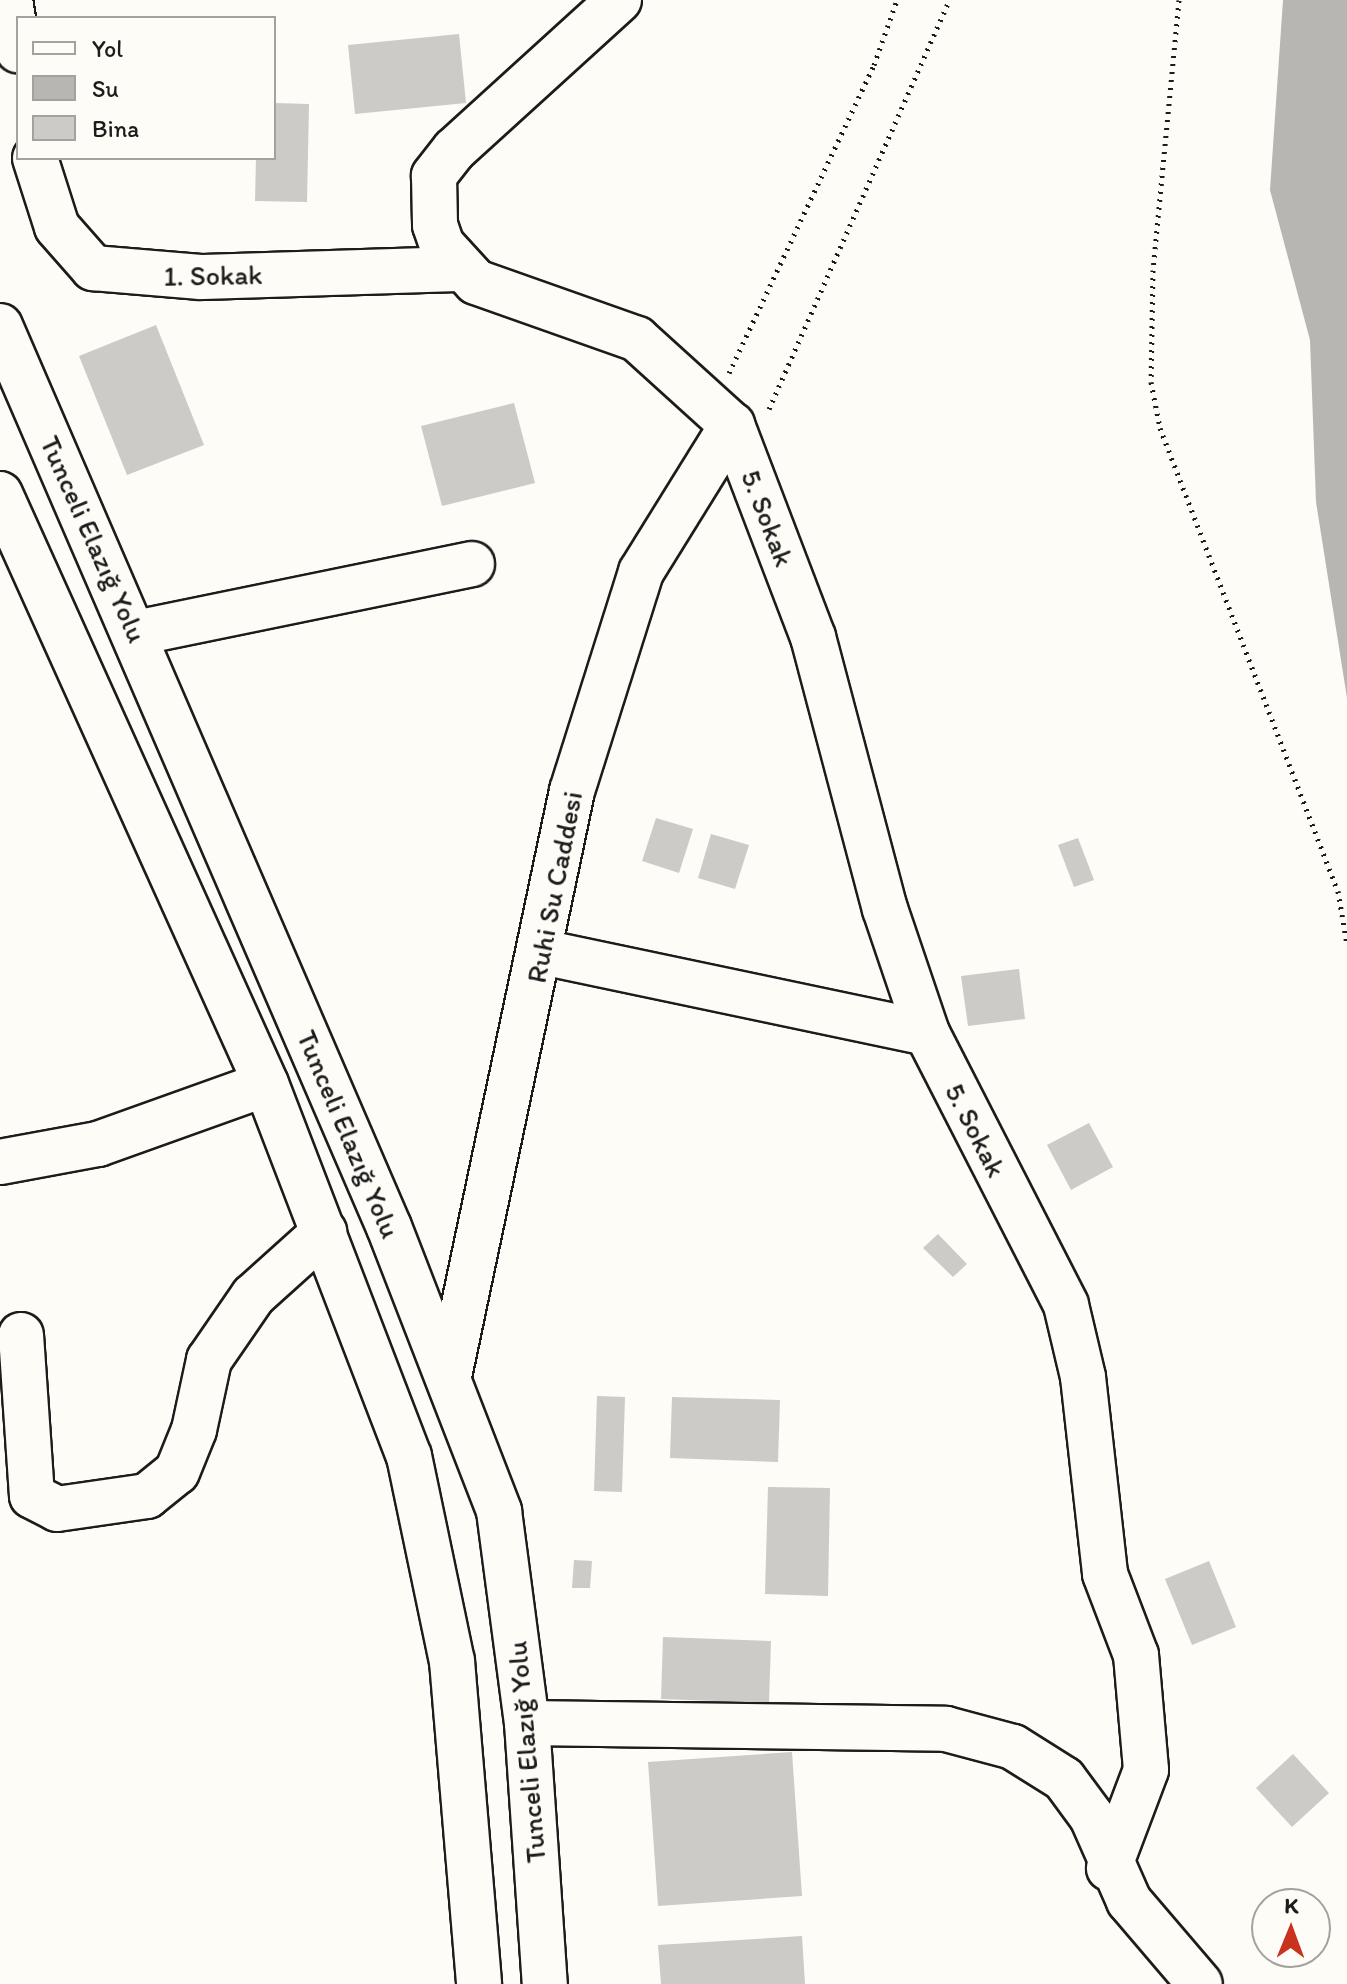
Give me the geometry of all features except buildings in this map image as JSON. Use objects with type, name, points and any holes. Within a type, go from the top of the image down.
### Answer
[{"type":"street","points":[[10,0],[16,38]]},
{"type":"street","points":[[619,0],[506,99],[434,176],[435,225],[460,269],[476,282],[637,339],[731,429]]},
{"type":"street","name":"1. Sokak","points":[[36,160],[57,227],[93,268],[201,277],[460,269]]},
{"type":"street","name":"Tunceli Elazığ Yolu","points":[[0,326],[136,633],[449,1376],[499,1511],[527,1723],[545,1984]]},
{"type":"street","name":"Ruhi Su Caddesi","points":[[449,1376],[542,952],[572,791],[641,572],[731,429]]},
{"type":"street","name":"5. Sokak","points":[[731,429],[813,637],[885,909],[927,1033],[1066,1305],[1083,1377],[1105,1574],[1136,1655],[1146,1770],[1109,1868]]},
{"type":"street","name":"Tunceli Elazığ Yolu","points":[[0,494],[266,1084],[409,1456],[433,1549],[462,1744],[479,1984]]},
{"type":"street","points":[[136,633],[472,564]]},
{"type":"street","points":[[542,952],[927,1033]]},
{"type":"street","points":[[0,1162],[98,1144],[266,1084]]},
{"type":"street","points":[[21,1335],[32,1496],[57,1509],[147,1496],[177,1472],[194,1430],[209,1360],[253,1296],[324,1232]]},
{"type":"street","points":[[527,1723],[960,1733],[1013,1747],[1064,1779],[1092,1817],[1109,1868],[1195,1982]]},
{"type":"path","points":[[731,429],[897,0]]},
{"type":"path","points":[[731,429],[949,0]]},
{"type":"path","points":[[1179,0],[1153,270],[1151,382],[1160,428],[1338,891],[1347,944]]},
{"type":"water","points":[[1283,0],[1347,0],[1347,698],[1316,502],[1310,340],[1270,190]]}]
